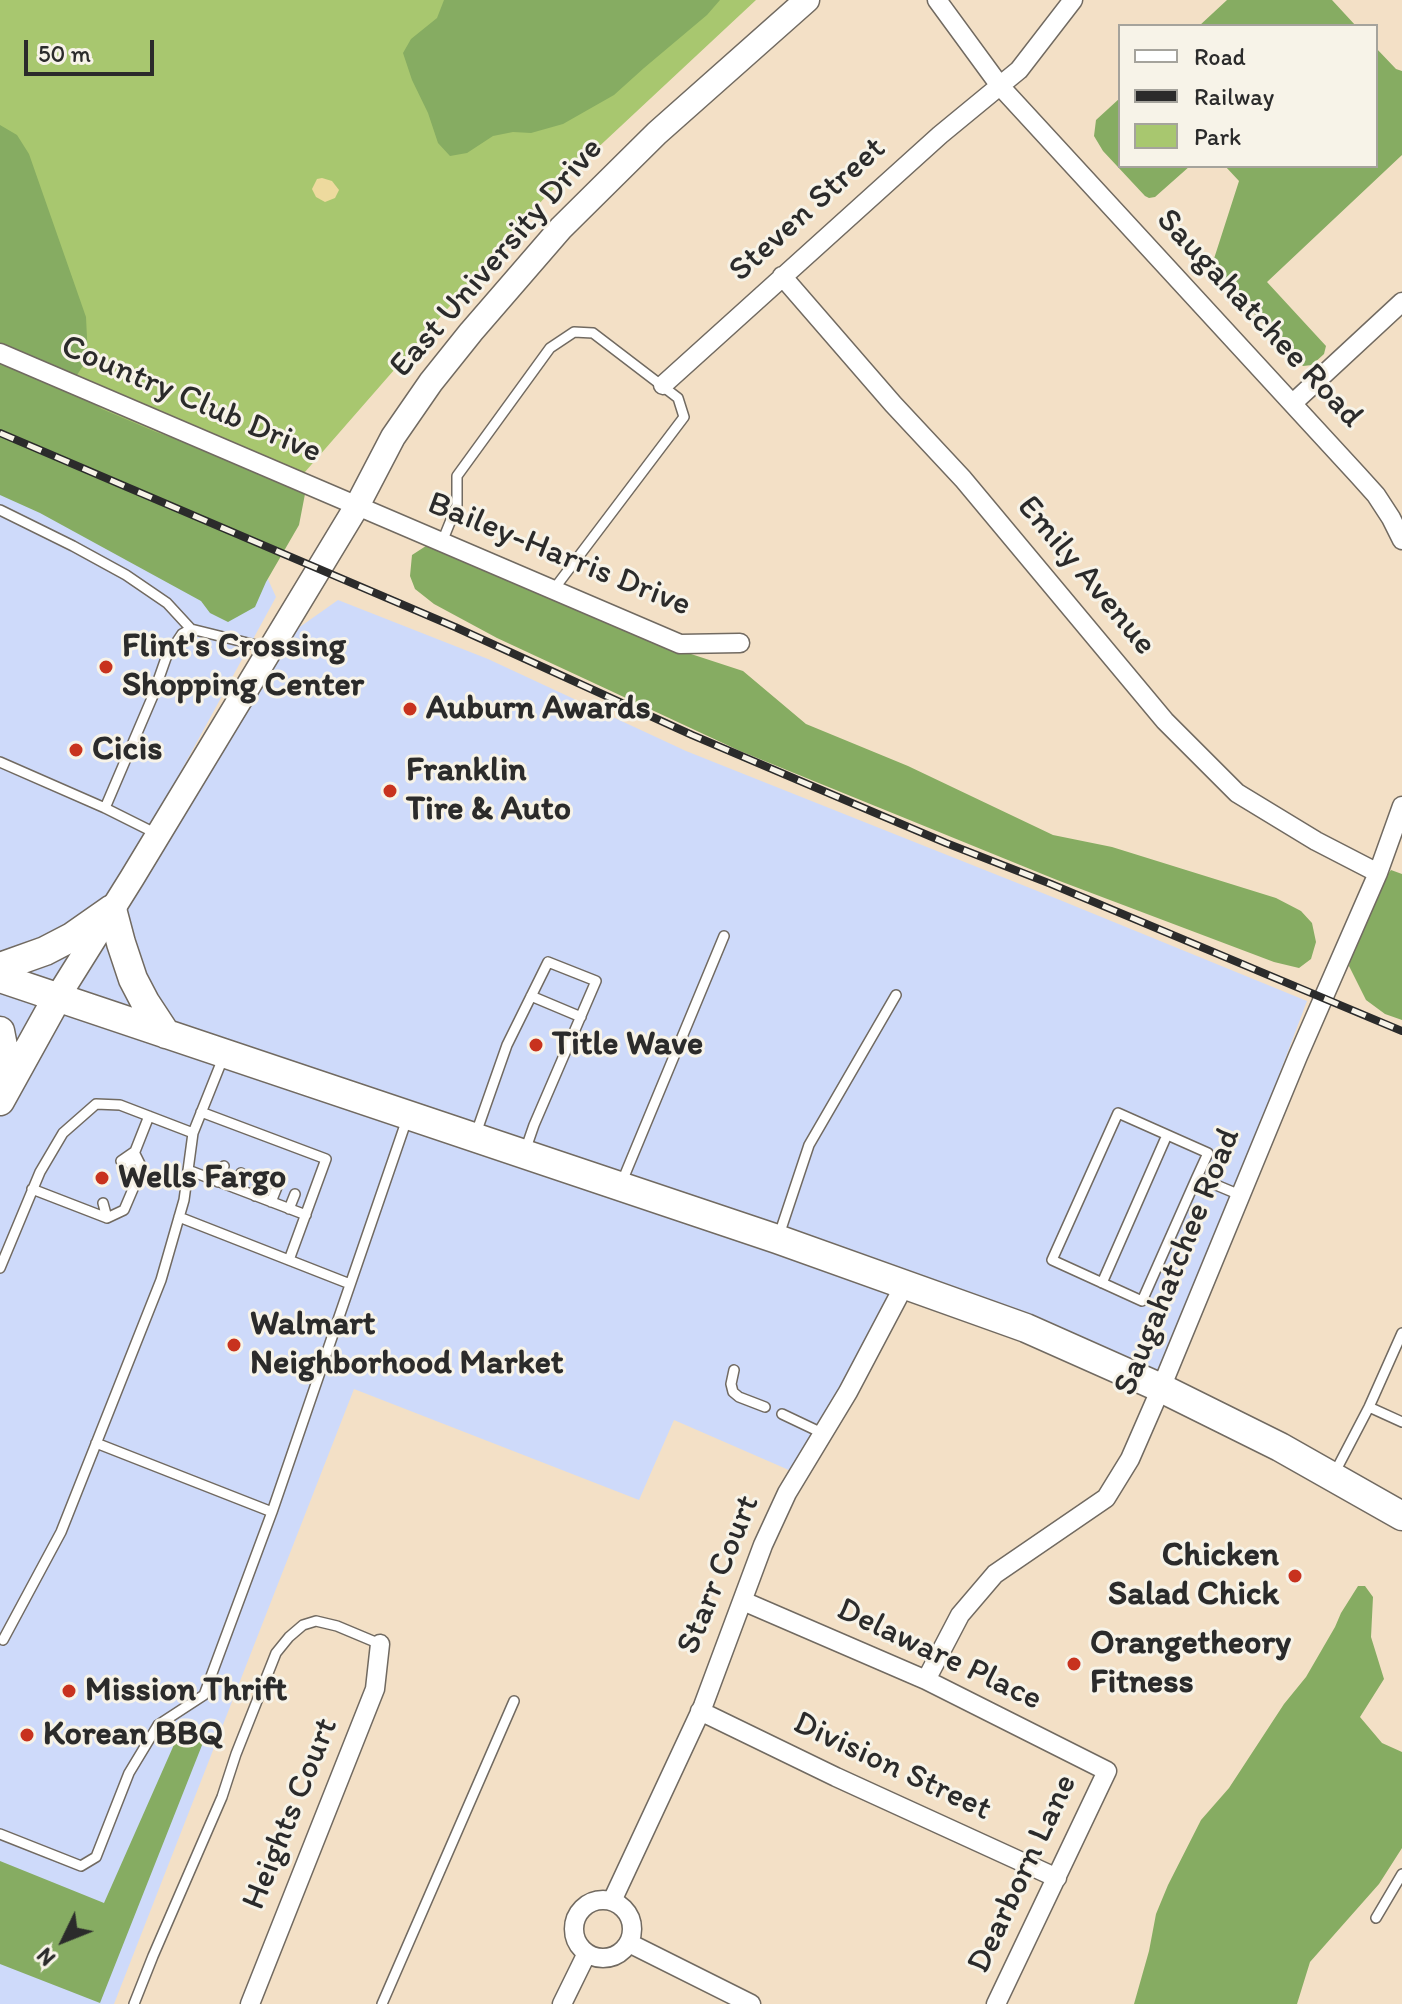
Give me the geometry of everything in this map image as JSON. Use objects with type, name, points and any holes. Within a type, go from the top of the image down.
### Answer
[{"type":"main road","name":"East University Drive","points":[[5,1092],[57,998],[357,506],[393,437],[431,382],[561,228],[657,133],[807,0]]},
{"type":"main road","points":[[0,967],[45,951],[72,937],[112,909],[133,979],[166,1034]]},
{"type":"main road","points":[[0,978],[777,1239],[1026,1328],[1161,1388],[1280,1447],[1402,1516]]},
{"type":"main road","points":[[0,1031],[5,1092]]},
{"type":"street","name":"Saugahatchee Road","points":[[937,0],[1000,86],[1376,495],[1402,540]]},
{"type":"street","name":"Steven Street","points":[[663,385],[940,135],[1019,70],[1073,0]]},
{"type":"street","name":"Emily Avenue","points":[[782,276],[963,479],[1165,721],[1237,793],[1316,841],[1378,873]]},
{"type":"street","points":[[1293,403],[1402,302]]},
{"type":"street","name":"Country Club Drive","points":[[0,353],[357,506]]},
{"type":"street","name":"Bailey-Harris Drive","points":[[357,506],[680,644],[740,643]]},
{"type":"street","name":"Saugahatchee Road","points":[[926,1680],[960,1615],[995,1574],[1106,1498],[1130,1459],[1401,814]]},
{"type":"street","name":"Starr Court","points":[[612,1901],[700,1711],[777,1513],[848,1392],[905,1284]]},
{"type":"street","name":"Delaware Place","points":[[743,1601],[926,1680],[1107,1771]]},
{"type":"street","name":"Heights Court","points":[[250,2004],[375,1689],[380,1644]]},
{"type":"street","name":"Division Street","points":[[700,1711],[1057,1878]]},
{"type":"street","name":"Dearborn Lane","points":[[996,2004],[1107,1771]]},
{"type":"street","points":[[595,1900],[620,1904],[631,1918],[629,1943],[615,1956],[605,1958],[587,1953],[576,1940],[574,1932],[581,1909],[595,1900]]},
{"type":"street","points":[[629,1943],[751,2004]]},
{"type":"street","points":[[562,2004],[587,1953]]},
{"type":"lane","points":[[442,542],[457,505],[457,476],[550,348],[574,332],[593,333],[678,398],[684,417],[554,589]]},
{"type":"lane","points":[[0,510],[126,575],[167,603],[191,629],[270,648]]},
{"type":"lane","points":[[105,808],[166,658],[182,634],[191,629]]},
{"type":"lane","points":[[0,762],[158,835]]},
{"type":"lane","points":[[620,1187],[724,936]]},
{"type":"lane","points":[[474,1138],[507,1045],[548,962],[596,981],[524,1154]]},
{"type":"lane","points":[[777,1239],[809,1145],[896,995]]},
{"type":"lane","points":[[531,996],[581,1017]]},
{"type":"lane","points":[[3,1640],[61,1532],[161,1280],[184,1200],[193,1133],[225,1054]]},
{"type":"lane","points":[[0,1268],[32,1189],[63,1133],[96,1104],[120,1105],[193,1133]]},
{"type":"lane","points":[[201,1112],[236,1131],[255,1132],[326,1159],[289,1260]]},
{"type":"lane","points":[[1118,1113],[1167,1135],[1208,1153],[1142,1301],[1052,1260],[1118,1113]]},
{"type":"lane","points":[[126,1162],[134,1152],[149,1116]]},
{"type":"lane","points":[[0,1834],[81,1866],[96,1857],[129,1773],[158,1725],[204,1695],[272,1512],[408,1116]]},
{"type":"lane","points":[[251,1143],[255,1132]]},
{"type":"lane","points":[[1102,1283],[1167,1135]]},
{"type":"lane","points":[[271,1151],[275,1140]]},
{"type":"lane","points":[[288,1158],[292,1146]]},
{"type":"lane","points":[[32,1189],[107,1218],[124,1210],[142,1168],[134,1152]]},
{"type":"lane","points":[[305,1164],[310,1153]]},
{"type":"lane","points":[[218,1182],[224,1166]]},
{"type":"lane","points":[[188,1170],[306,1215]]},
{"type":"lane","points":[[235,1188],[241,1173]]},
{"type":"lane","points":[[1197,1177],[1240,1195]]},
{"type":"lane","points":[[255,1196],[260,1181]]},
{"type":"lane","points":[[271,1202],[277,1187]]},
{"type":"lane","points":[[289,1209],[295,1194]]},
{"type":"lane","points":[[107,1218],[108,1204]]},
{"type":"lane","points":[[179,1217],[350,1284]]},
{"type":"lane","points":[[1333,1477],[1402,1333]]},
{"type":"lane","points":[[1390,1362],[1402,1367]]},
{"type":"lane","points":[[734,1370],[733,1392],[765,1407]]},
{"type":"lane","points":[[1369,1407],[1402,1422]]},
{"type":"lane","points":[[782,1414],[822,1433]]},
{"type":"lane","points":[[96,1443],[272,1512]]},
{"type":"lane","points":[[134,2004],[222,1797],[276,1653],[303,1625],[316,1621],[380,1644]]},
{"type":"lane","points":[[382,2004],[514,1701]]},
{"type":"lane","points":[[1376,1918],[1402,1874]]},
{"type":"shaded area","points":[[0,455],[262,566],[276,597],[67,980],[270,648],[338,600],[488,659],[686,751],[1307,1001],[1161,1388],[906,1284],[798,1474],[674,1420],[639,1500],[354,1389],[114,2004],[0,2004]]},
{"type":"green space","points":[[0,0],[756,0],[546,196],[277,504],[0,388]]},
{"type":"green space","points":[[444,0],[720,0],[707,15],[614,95],[563,124],[531,133],[513,132],[493,136],[467,153],[450,156],[438,143],[403,53],[411,39],[437,18]]},
{"type":"green space","points":[[1227,0],[1332,0],[1354,24],[1201,24]]},
{"type":"green space","points":[[1378,50],[1396,69],[1402,71],[1402,155],[1267,282],[1326,346],[1324,354],[1312,365],[1303,366],[1211,268],[1239,181],[1227,168],[1378,168]]},
{"type":"green space","points":[[1118,100],[1118,167],[1094,136],[1096,120]]},
{"type":"green space","points":[[0,125],[17,135],[29,154],[86,317],[88,358],[77,375],[83,396],[102,409],[246,464],[305,494],[299,525],[255,607],[228,622],[210,613],[201,601],[40,513],[0,495]]},
{"type":"green space","points":[[1119,168],[1188,168],[1155,197],[1145,196]]},
{"type":"green space","points":[[429,544],[691,654],[743,671],[806,724],[908,766],[1053,835],[1112,847],[1276,898],[1301,911],[1312,923],[1316,942],[1311,959],[1299,968],[1274,962],[1057,880],[740,751],[497,638],[434,604],[415,589],[410,576],[412,555]]},
{"type":"green space","points":[[1391,870],[1402,874],[1402,1020],[1385,1014],[1366,1000],[1349,966],[1353,946],[1379,886]]},
{"type":"green space","points":[[1358,1586],[1365,1586],[1373,1597],[1371,1637],[1384,1679],[1360,1717],[1382,1743],[1402,1752],[1402,1848],[1379,1884],[1310,1962],[1297,2004],[1134,2004],[1156,1914],[1201,1820],[1229,1788],[1284,1704],[1306,1677]]},
{"type":"green space","points":[[184,1722],[208,1730],[100,2003],[0,1964],[0,1861],[104,1903]]},
{"type":"sand","points":[[317,179],[332,181],[339,190],[335,198],[325,202],[316,197],[312,189]]},
{"type":"railway","points":[[0,433],[455,627],[692,735],[1402,1031]]},
{"type":"place","name":"Flint's Crossing Shopping Center","points":[[106,667]]},
{"type":"place","name":"Auburn Awards","points":[[410,709]]},
{"type":"place","name":"Cicis","points":[[76,750]]},
{"type":"place","name":"Franklin Tire & Auto","points":[[390,791]]},
{"type":"place","name":"Title Wave","points":[[536,1045]]},
{"type":"place","name":"Wells Fargo","points":[[102,1178]]},
{"type":"place","name":"Walmart Neighborhood Market","points":[[234,1345]]},
{"type":"place","name":"Chicken Salad Chick","points":[[1295,1576]]},
{"type":"place","name":"Orangetheory Fitness","points":[[1074,1664]]},
{"type":"place","name":"Mission Thrift","points":[[69,1691]]},
{"type":"place","name":"Korean BBQ","points":[[27,1735]]}]
